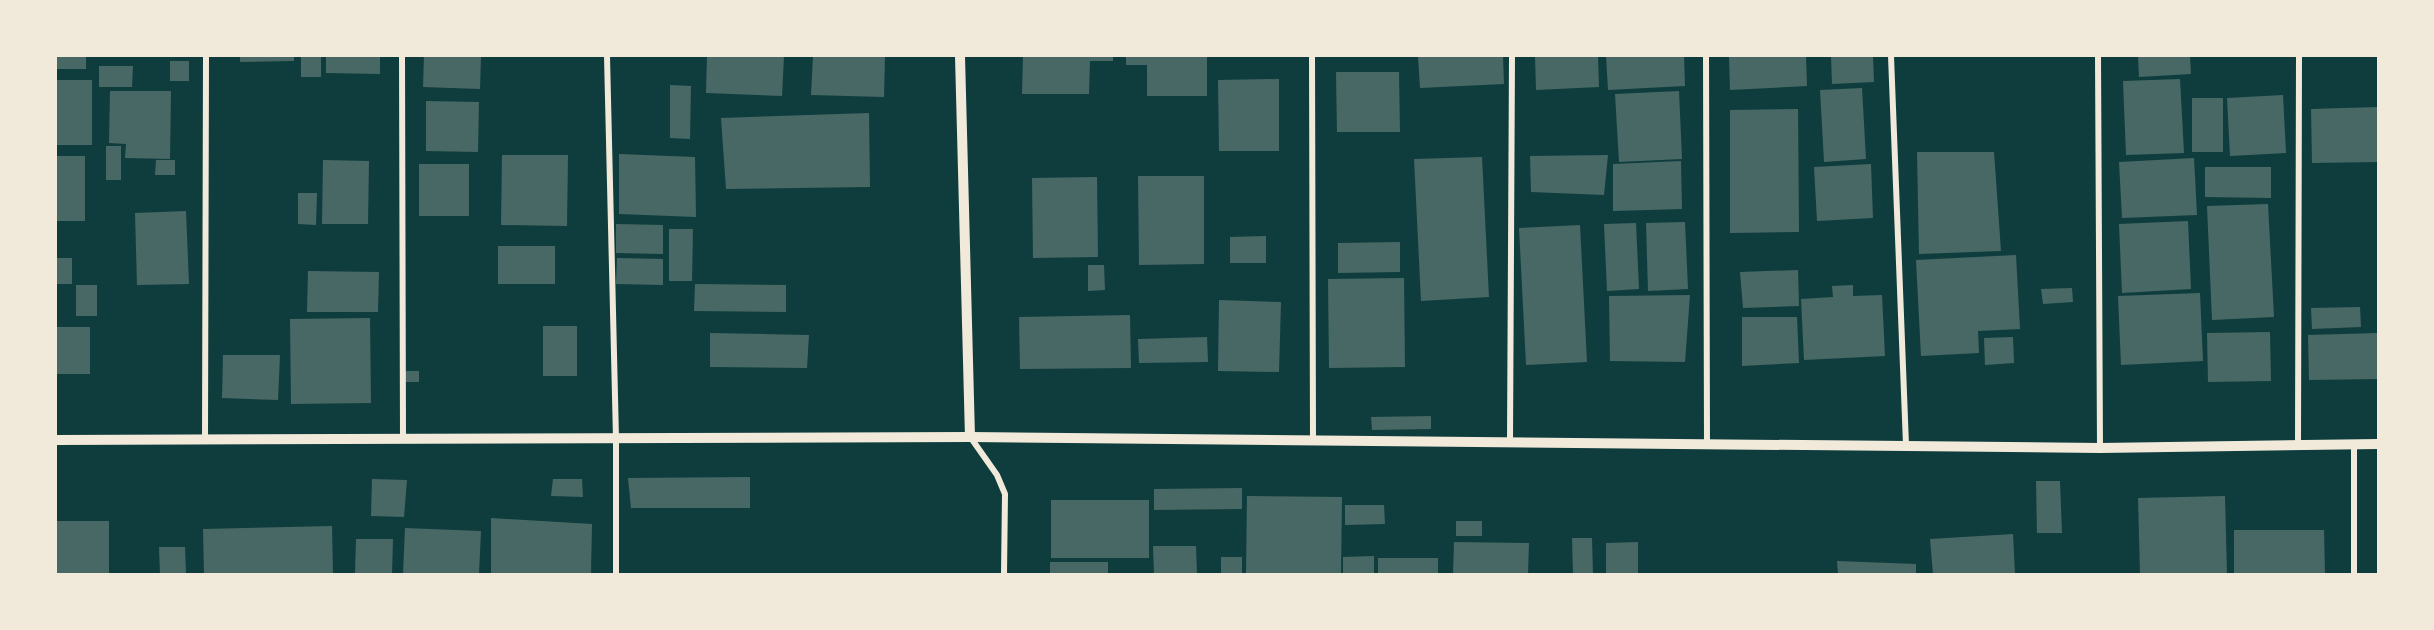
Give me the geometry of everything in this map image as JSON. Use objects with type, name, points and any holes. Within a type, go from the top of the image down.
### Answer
[{"type":"street","points":[[206,56],[206,440]]},
{"type":"street","points":[[402,56],[402,439]]},
{"type":"street","points":[[607,56],[616,439],[616,574]]},
{"type":"street","points":[[960,56],[970,437],[998,475],[1005,494],[1004,574]]},
{"type":"street","points":[[1312,56],[1313,440]]},
{"type":"street","points":[[1510,441],[1512,56]]},
{"type":"street","points":[[1706,56],[1707,443]]},
{"type":"street","points":[[1891,56],[1906,445]]},
{"type":"street","points":[[2098,56],[2100,447]]},
{"type":"street","points":[[2298,444],[2300,56]]},
{"type":"street","points":[[56,440],[970,437],[2100,447],[2379,444]]},
{"type":"street","points":[[2354,445],[2354,574]]},
{"type":"building","points":[[56,56],[86,56],[86,69],[56,69]]},
{"type":"building","points":[[240,56],[294,56],[294,61],[240,62]]},
{"type":"building","points":[[301,56],[321,56],[321,77],[301,77]]},
{"type":"building","points":[[326,56],[380,56],[380,74],[326,73]]},
{"type":"building","points":[[424,56],[481,56],[480,89],[423,87]]},
{"type":"building","points":[[707,56],[784,56],[782,96],[706,93]]},
{"type":"building","points":[[813,56],[885,56],[884,97],[811,95]]},
{"type":"building","points":[[1023,56],[1113,56],[1113,61],[1090,61],[1089,94],[1022,94]]},
{"type":"building","points":[[1126,56],[1207,56],[1207,96],[1147,96],[1147,65],[1126,65]]},
{"type":"building","points":[[1418,56],[1503,56],[1504,84],[1420,88]]},
{"type":"building","points":[[1535,56],[1598,56],[1599,87],[1536,90]]},
{"type":"building","points":[[1606,56],[1684,56],[1685,86],[1608,90]]},
{"type":"building","points":[[1729,56],[1806,56],[1807,86],[1730,90]]},
{"type":"building","points":[[1831,56],[1873,56],[1874,82],[1832,84]]},
{"type":"building","points":[[2138,56],[2190,56],[2191,74],[2139,77]]},
{"type":"building","points":[[170,61],[189,61],[189,81],[170,81]]},
{"type":"building","points":[[99,66],[133,66],[132,87],[99,87]]},
{"type":"building","points":[[1336,72],[1399,72],[1400,132],[1337,132]]},
{"type":"building","points":[[1279,79],[1279,151],[1219,151],[1218,80]]},
{"type":"building","points":[[2180,79],[2184,153],[2126,155],[2123,81]]},
{"type":"building","points":[[56,80],[92,80],[92,145],[56,145]]},
{"type":"building","points":[[670,85],[691,86],[690,139],[670,138]]},
{"type":"building","points":[[1862,88],[1866,159],[1824,162],[1820,90]]},
{"type":"building","points":[[110,91],[171,91],[170,159],[125,158],[126,144],[109,143]]},
{"type":"building","points":[[1679,91],[1682,159],[1619,162],[1615,94]]},
{"type":"building","points":[[2283,95],[2286,153],[2230,156],[2227,98]]},
{"type":"building","points":[[2192,98],[2223,98],[2223,152],[2192,152]]},
{"type":"building","points":[[426,101],[479,102],[478,152],[426,151]]},
{"type":"building","points":[[2378,107],[2378,162],[2312,163],[2311,109]]},
{"type":"building","points":[[1798,109],[1799,232],[1730,233],[1730,110]]},
{"type":"building","points":[[869,113],[870,187],[726,189],[721,118]]},
{"type":"building","points":[[106,146],[121,146],[121,180],[106,180]]},
{"type":"building","points":[[1917,152],[1994,152],[2001,251],[1919,254]]},
{"type":"building","points":[[619,154],[695,157],[696,217],[619,214]]},
{"type":"building","points":[[502,155],[568,155],[567,226],[501,225]]},
{"type":"building","points":[[1608,155],[1604,195],[1531,192],[1530,156]]},
{"type":"building","points":[[56,156],[85,156],[85,221],[56,221]]},
{"type":"building","points":[[1482,157],[1489,297],[1421,301],[1414,159]]},
{"type":"building","points":[[2194,158],[2197,215],[2122,218],[2119,162]]},
{"type":"building","points":[[156,160],[175,160],[175,175],[155,175]]},
{"type":"building","points":[[323,160],[369,161],[368,224],[322,224]]},
{"type":"building","points":[[1681,161],[1682,209],[1613,211],[1613,164]]},
{"type":"building","points":[[419,164],[469,164],[469,216],[419,216]]},
{"type":"building","points":[[1871,164],[1873,218],[1817,221],[1814,167]]},
{"type":"building","points":[[2205,167],[2271,167],[2271,198],[2205,197]]},
{"type":"building","points":[[1138,176],[1204,176],[1204,264],[1139,265]]},
{"type":"building","points":[[1097,177],[1098,257],[1033,258],[1032,178]]},
{"type":"building","points":[[298,193],[317,193],[316,225],[298,224]]},
{"type":"building","points":[[2268,204],[2274,317],[2212,320],[2207,206]]},
{"type":"building","points":[[186,211],[189,284],[137,285],[135,213]]},
{"type":"building","points":[[2188,221],[2191,289],[2122,293],[2119,224]]},
{"type":"building","points":[[1685,222],[1688,289],[1648,291],[1646,223]]},
{"type":"building","points":[[1636,223],[1639,289],[1607,291],[1604,224]]},
{"type":"building","points":[[616,224],[663,225],[663,254],[616,253]]},
{"type":"building","points":[[1580,225],[1587,362],[1526,365],[1519,228]]},
{"type":"building","points":[[669,229],[693,229],[692,281],[669,281]]},
{"type":"building","points":[[1266,236],[1266,263],[1230,263],[1230,237]]},
{"type":"building","points":[[1400,242],[1400,272],[1338,273],[1338,243]]},
{"type":"building","points":[[498,246],[555,246],[555,284],[498,284]]},
{"type":"building","points":[[2016,255],[2020,329],[1978,331],[1979,353],[1921,356],[1916,260]]},
{"type":"building","points":[[56,258],[72,258],[72,284],[56,284]]},
{"type":"building","points":[[617,258],[663,259],[663,285],[616,284]]},
{"type":"building","points":[[1088,265],[1104,265],[1105,290],[1088,291]]},
{"type":"building","points":[[1798,270],[1799,306],[1743,308],[1740,272]]},
{"type":"building","points":[[308,271],[379,272],[378,312],[307,312]]},
{"type":"building","points":[[1404,278],[1405,367],[1329,368],[1328,279]]},
{"type":"building","points":[[695,284],[786,285],[786,312],[694,311]]},
{"type":"building","points":[[76,285],[97,285],[97,316],[76,316]]},
{"type":"building","points":[[1853,285],[1853,296],[1882,295],[1885,356],[1804,360],[1801,299],[1833,297],[1832,286]]},
{"type":"building","points":[[2072,288],[2073,302],[2043,304],[2041,289]]},
{"type":"building","points":[[2200,293],[2203,361],[2121,365],[2118,296]]},
{"type":"building","points":[[1690,295],[1685,362],[1610,361],[1609,296]]},
{"type":"building","points":[[1219,300],[1281,302],[1279,372],[1218,371]]},
{"type":"building","points":[[2360,307],[2361,327],[2312,329],[2311,308]]},
{"type":"building","points":[[1130,315],[1131,368],[1020,369],[1019,317]]},
{"type":"building","points":[[1742,317],[1797,317],[1799,363],[1742,366]]},
{"type":"building","points":[[370,318],[371,403],[291,404],[290,319]]},
{"type":"building","points":[[543,326],[577,326],[577,376],[543,376]]},
{"type":"building","points":[[56,327],[90,327],[90,374],[56,374]]},
{"type":"building","points":[[2270,332],[2271,381],[2208,382],[2207,333]]},
{"type":"building","points":[[710,333],[809,335],[807,368],[710,367]]},
{"type":"building","points":[[2378,333],[2378,379],[2309,380],[2308,335]]},
{"type":"building","points":[[1207,337],[1208,362],[1139,363],[1138,339]]},
{"type":"building","points":[[2013,337],[2014,363],[1985,365],[1984,338]]},
{"type":"building","points":[[223,355],[280,355],[278,400],[222,398]]},
{"type":"building","points":[[405,371],[419,371],[419,382],[405,382]]},
{"type":"building","points":[[1431,416],[1431,429],[1372,430],[1371,417]]},
{"type":"building","points":[[750,477],[750,508],[631,508],[628,478]]},
{"type":"building","points":[[372,479],[407,480],[404,517],[371,516]]},
{"type":"building","points":[[553,479],[582,479],[583,497],[551,496]]},
{"type":"building","points":[[2036,481],[2060,481],[2062,533],[2037,533]]},
{"type":"building","points":[[1242,488],[1242,509],[1154,510],[1154,489]]},
{"type":"building","points":[[1247,496],[1342,497],[1341,574],[1246,574]]},
{"type":"building","points":[[2225,496],[2227,574],[2140,574],[2138,498]]},
{"type":"building","points":[[1051,500],[1149,500],[1149,558],[1051,558]]},
{"type":"building","points":[[1345,505],[1384,505],[1385,524],[1345,525]]},
{"type":"building","points":[[491,518],[592,524],[591,574],[491,574]]},
{"type":"building","points":[[56,521],[109,521],[109,574],[56,574]]},
{"type":"building","points":[[1456,521],[1482,521],[1482,536],[1456,536]]},
{"type":"building","points":[[332,526],[333,574],[204,574],[203,529]]},
{"type":"building","points":[[405,528],[481,531],[479,574],[403,574]]},
{"type":"building","points":[[2234,530],[2324,530],[2325,574],[2234,574]]},
{"type":"building","points":[[2013,534],[2015,574],[1933,574],[1930,539]]},
{"type":"building","points":[[1572,538],[1592,538],[1593,574],[1573,574]]},
{"type":"building","points":[[356,539],[393,539],[392,574],[355,574]]},
{"type":"building","points":[[1454,542],[1529,543],[1528,574],[1453,574]]},
{"type":"building","points":[[1638,542],[1638,574],[1606,574],[1606,543]]},
{"type":"building","points":[[1153,546],[1196,546],[1197,574],[1154,574]]},
{"type":"building","points":[[159,547],[185,547],[186,574],[160,574]]},
{"type":"building","points":[[1374,556],[1374,574],[1343,574],[1343,557]]},
{"type":"building","points":[[1221,557],[1242,557],[1242,574],[1221,574]]},
{"type":"building","points":[[1378,558],[1438,558],[1438,574],[1378,574]]},
{"type":"building","points":[[1837,561],[1916,564],[1916,574],[1838,574]]},
{"type":"building","points":[[1050,562],[1108,562],[1108,574],[1050,574]]}]
